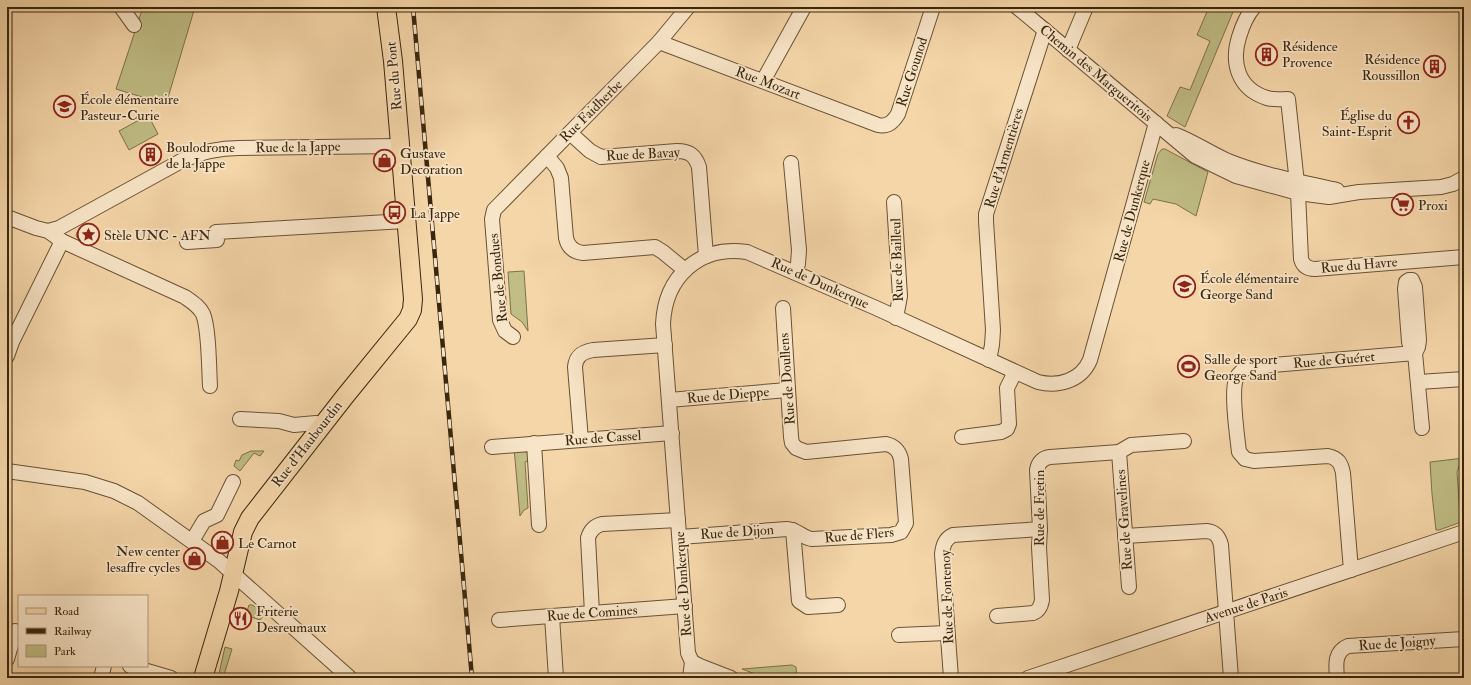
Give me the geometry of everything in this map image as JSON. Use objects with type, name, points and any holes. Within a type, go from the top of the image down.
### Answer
[{"type":"main road","name":"Rue du Pont","points":[[386,7],[391,36],[400,146]]},
{"type":"main road","name":"Rue d'Haubourdin","points":[[203,678],[243,532],[250,518],[322,425],[411,315],[413,299],[405,221],[400,146]]},
{"type":"street","points":[[121,7],[134,25]]},
{"type":"street","name":"Rue Faidherbe","points":[[492,214],[499,205],[659,42],[688,7]]},
{"type":"street","points":[[763,81],[804,7]]},
{"type":"street","name":"Rue Gounod","points":[[878,125],[886,126],[890,124],[898,114],[933,7]]},
{"type":"street","name":"Chemin des Margueritois","points":[[1017,7],[1195,156],[1236,176],[1297,187],[1329,197],[1346,194],[1441,187],[1453,184],[1464,178]]},
{"type":"street","points":[[1068,50],[1086,7]]},
{"type":"street","points":[[1254,7],[1242,28],[1236,48],[1236,66],[1243,81],[1259,95],[1268,98],[1288,99],[1297,187]]},
{"type":"street","name":"Rue d'Armentières","points":[[989,360],[993,330],[986,214],[1045,30]]},
{"type":"street","name":"Rue Mozart","points":[[659,42],[878,125]]},
{"type":"street","name":"Rue de Dunkerque","points":[[692,662],[688,653],[663,324],[666,301],[672,287],[685,270],[706,256],[721,251],[747,252],[795,272],[1038,382],[1044,384],[1060,383],[1078,376],[1088,365],[1161,128]]},
{"type":"street","name":"Rue de Bavay","points":[[570,133],[590,151],[601,157],[677,151],[685,151],[692,154],[697,160],[699,167],[703,237],[706,256]]},
{"type":"street","name":"Rue de la Jappe","points":[[48,231],[59,228],[189,158],[213,150],[239,148],[400,146]]},
{"type":"street","points":[[547,156],[557,168],[561,178],[566,238],[572,249],[583,253],[655,247],[685,270]]},
{"type":"street","points":[[791,163],[799,250],[798,264],[795,272]]},
{"type":"street","name":"Rue du Havre","points":[[1297,187],[1302,259],[1304,265],[1309,268],[1464,257]]},
{"type":"street","name":"Rue de Bailleul","points":[[894,202],[900,296],[896,318]]},
{"type":"street","name":"Rue de Bondues","points":[[492,214],[501,323],[505,332],[513,337]]},
{"type":"street","points":[[7,217],[48,231],[62,241],[185,297],[197,306],[203,315],[205,325],[210,386]]},
{"type":"street","points":[[187,242],[217,240],[216,232],[405,221]]},
{"type":"street","points":[[7,356],[12,342],[62,241]]},
{"type":"street","name":"Rue de Doullens","points":[[783,308],[787,390],[792,443],[796,448],[806,452],[886,444],[891,445],[897,450],[901,459]]},
{"type":"street","points":[[581,440],[575,366],[578,357],[593,350],[665,345]]},
{"type":"street","name":"Rue de Guéret","points":[[1351,570],[1343,473],[1342,466],[1339,461],[1328,456],[1254,461],[1244,459],[1240,456],[1234,389],[1235,383],[1240,372],[1250,367],[1416,353],[1419,382]]},
{"type":"street","points":[[962,437],[1001,432],[1007,429],[1009,424],[1007,388],[1015,372]]},
{"type":"street","points":[[1422,428],[1419,382],[1464,379]]},
{"type":"street","name":"Rue de Dieppe","points":[[669,400],[787,390]]},
{"type":"street","points":[[240,419],[279,421],[294,425],[316,423],[322,425]]},
{"type":"street","name":"Rue de Cassel","points":[[492,446],[672,433]]},
{"type":"street","name":"Rue de Fretin","points":[[996,616],[1033,613],[1036,612],[1041,605],[1042,600],[1038,543],[1040,529],[1036,470],[1040,462],[1050,457],[1118,452],[1132,445],[1184,441]]},
{"type":"street","points":[[534,443],[539,525]]},
{"type":"street","name":"Rue de Gravelines","points":[[1118,452],[1129,587]]},
{"type":"street","name":"Rue de Flers","points":[[794,530],[812,539],[891,535],[901,532],[906,524],[901,459]]},
{"type":"street","points":[[7,471],[85,482],[114,491],[138,503],[192,541],[233,573],[350,678]]},
{"type":"street","points":[[192,541],[204,521],[217,515],[233,482]]},
{"type":"street","points":[[592,613],[588,538],[592,530],[598,525],[602,524],[678,520]]},
{"type":"street","name":"Rue de Dijon","points":[[680,537],[783,529],[794,530]]},
{"type":"street","name":"Rue de Fontenoy","points":[[951,678],[942,554],[943,546],[953,535],[1040,529]]},
{"type":"street","points":[[794,530],[799,601],[808,607],[838,605]]},
{"type":"street","points":[[1125,536],[1203,531],[1213,532],[1220,540],[1231,678]]},
{"type":"street","name":"Avenue de Paris","points":[[1028,678],[1464,532]]},
{"type":"street","name":"Rue de Comines","points":[[499,620],[685,606]]},
{"type":"street","points":[[552,616],[556,678]]},
{"type":"street","points":[[7,659],[14,631]]},
{"type":"street","points":[[899,635],[948,633]]},
{"type":"street","name":"Rue de Joigny","points":[[1337,678],[1336,659],[1339,652],[1348,646],[1464,638]]},
{"type":"street","points":[[690,678],[692,662],[732,678]]},
{"type":"street","points":[[101,678],[104,667]]},
{"type":"street","points":[[133,667],[171,678]]},
{"type":"green space","points":[[143,7],[195,7],[167,101],[142,97],[116,89]]},
{"type":"green space","points":[[1209,7],[1235,7],[1185,127],[1167,116],[1180,87],[1190,90],[1210,41],[1197,35]]},
{"type":"green space","points":[[148,115],[158,134],[129,150],[119,131]]},
{"type":"green space","points":[[1162,149],[1165,149],[1208,172],[1196,216],[1176,204],[1153,199],[1150,204],[1144,202],[1158,154]]},
{"type":"green space","points":[[86,225],[94,244],[89,246],[81,242],[76,236],[77,232]]},
{"type":"green space","points":[[524,271],[528,331],[522,322],[511,314],[508,272]]},
{"type":"green space","points":[[514,448],[526,452],[532,459],[525,462],[528,508],[524,510],[520,516]]},
{"type":"green space","points":[[251,451],[264,451],[260,456],[254,453],[240,471],[234,466],[236,460],[239,461],[242,455]]},
{"type":"green space","points":[[1464,458],[1464,461],[1460,463],[1457,472],[1460,515],[1464,515],[1464,521],[1436,530],[1430,462]]},
{"type":"green space","points":[[249,605],[252,605],[266,613],[260,620],[248,616],[247,611]]},
{"type":"green space","points":[[225,647],[232,649],[223,678],[218,678]]},
{"type":"green space","points":[[792,665],[796,667],[797,678],[766,678],[742,669]]},
{"type":"railway","points":[[413,7],[472,678]]},
{"type":"place","name":"Résidence Provence","points":[[1266,54]]},
{"type":"place","name":"Résidence Roussillon","points":[[1435,67]]},
{"type":"place","name":"École élémentaire Pasteur-Curie","points":[[65,107]]},
{"type":"place","name":"Église du Saint-Esprit","points":[[1408,123]]},
{"type":"place","name":"Boulodrome de la Jappe","points":[[151,155]]},
{"type":"place","name":"Gustave Decoration","points":[[385,161]]},
{"type":"place","name":"Proxi","points":[[1403,205]]},
{"type":"place","name":"La Jappe","points":[[394,213]]},
{"type":"place","name":"Stèle UNC - AFN","points":[[88,235]]},
{"type":"place","name":"École élémentaire George Sand","points":[[1185,286]]},
{"type":"place","name":"Salle de sport George Sand","points":[[1188,367]]},
{"type":"place","name":"Le Carnot","points":[[223,543]]},
{"type":"place","name":"New center lesaffre cycles","points":[[195,559]]},
{"type":"place","name":"Friterie Desreumaux","points":[[240,619]]}]
